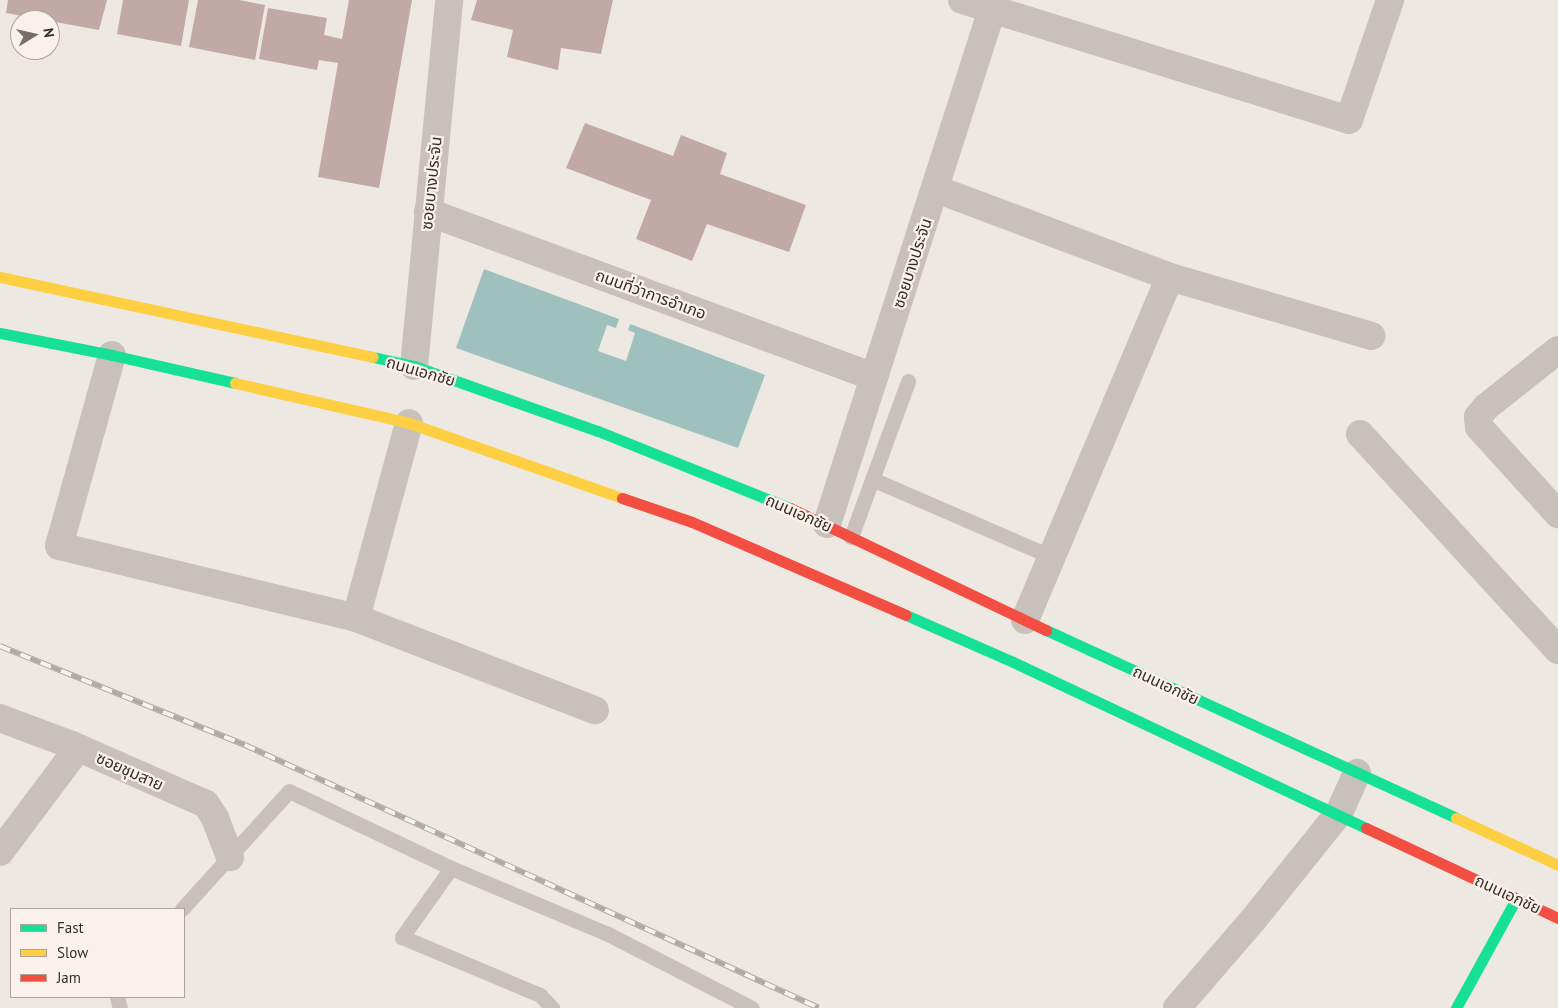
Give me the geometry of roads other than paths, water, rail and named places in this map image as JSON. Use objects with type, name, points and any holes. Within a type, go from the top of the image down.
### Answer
[{"type":"main road","name":"ถนนเอกชัย","points":[[0,277],[414,366],[598,431],[723,480],[827,524],[1025,620],[1558,865]]},
{"type":"main road","name":"ถนนเอกชัย","points":[[0,333],[112,355],[409,423],[692,522],[1004,658],[1339,813],[1558,918]]},
{"type":"main road","points":[[1456,1008],[1516,899]]},
{"type":"street","name":"ซอยบางประจัน","points":[[414,366],[449,0]]},
{"type":"street","points":[[962,0],[993,4],[1349,120],[1390,0]]},
{"type":"street","name":"ซอยบางประจัน","points":[[827,524],[936,188],[993,4]]},
{"type":"street","points":[[936,188],[1170,277],[1372,336]]},
{"type":"street","name":"ถนนที่ว่าการอำเภอ","points":[[428,212],[874,377]]},
{"type":"street","points":[[1025,620],[1170,277]]},
{"type":"street","points":[[1558,350],[1486,407],[1478,418],[1479,427],[1558,514]]},
{"type":"street","points":[[112,355],[59,546],[356,618],[595,710]]},
{"type":"street","points":[[356,618],[409,423]]},
{"type":"street","points":[[1360,434],[1558,650]]},
{"type":"street","name":"ซอยชุมสาย","points":[[0,718],[78,748],[206,804],[215,818],[230,857]]},
{"type":"street","points":[[0,852],[78,748]]},
{"type":"street","points":[[1177,1008],[1253,920],[1339,813],[1357,772]]},
{"type":"lane","points":[[851,536],[908,381]]},
{"type":"lane","points":[[872,479],[1052,557]]},
{"type":"lane","points":[[183,908],[289,791],[451,868],[606,933],[752,1008]]},
{"type":"lane","points":[[451,868],[402,937],[540,995],[552,1008]]},
{"type":"water","points":[[484,269],[619,319],[616,328],[607,325],[598,351],[626,361],[635,333],[628,330],[630,324],[765,375],[738,448],[456,348]]},
{"type":"railway","points":[[0,646],[245,745],[819,1008]]}]
